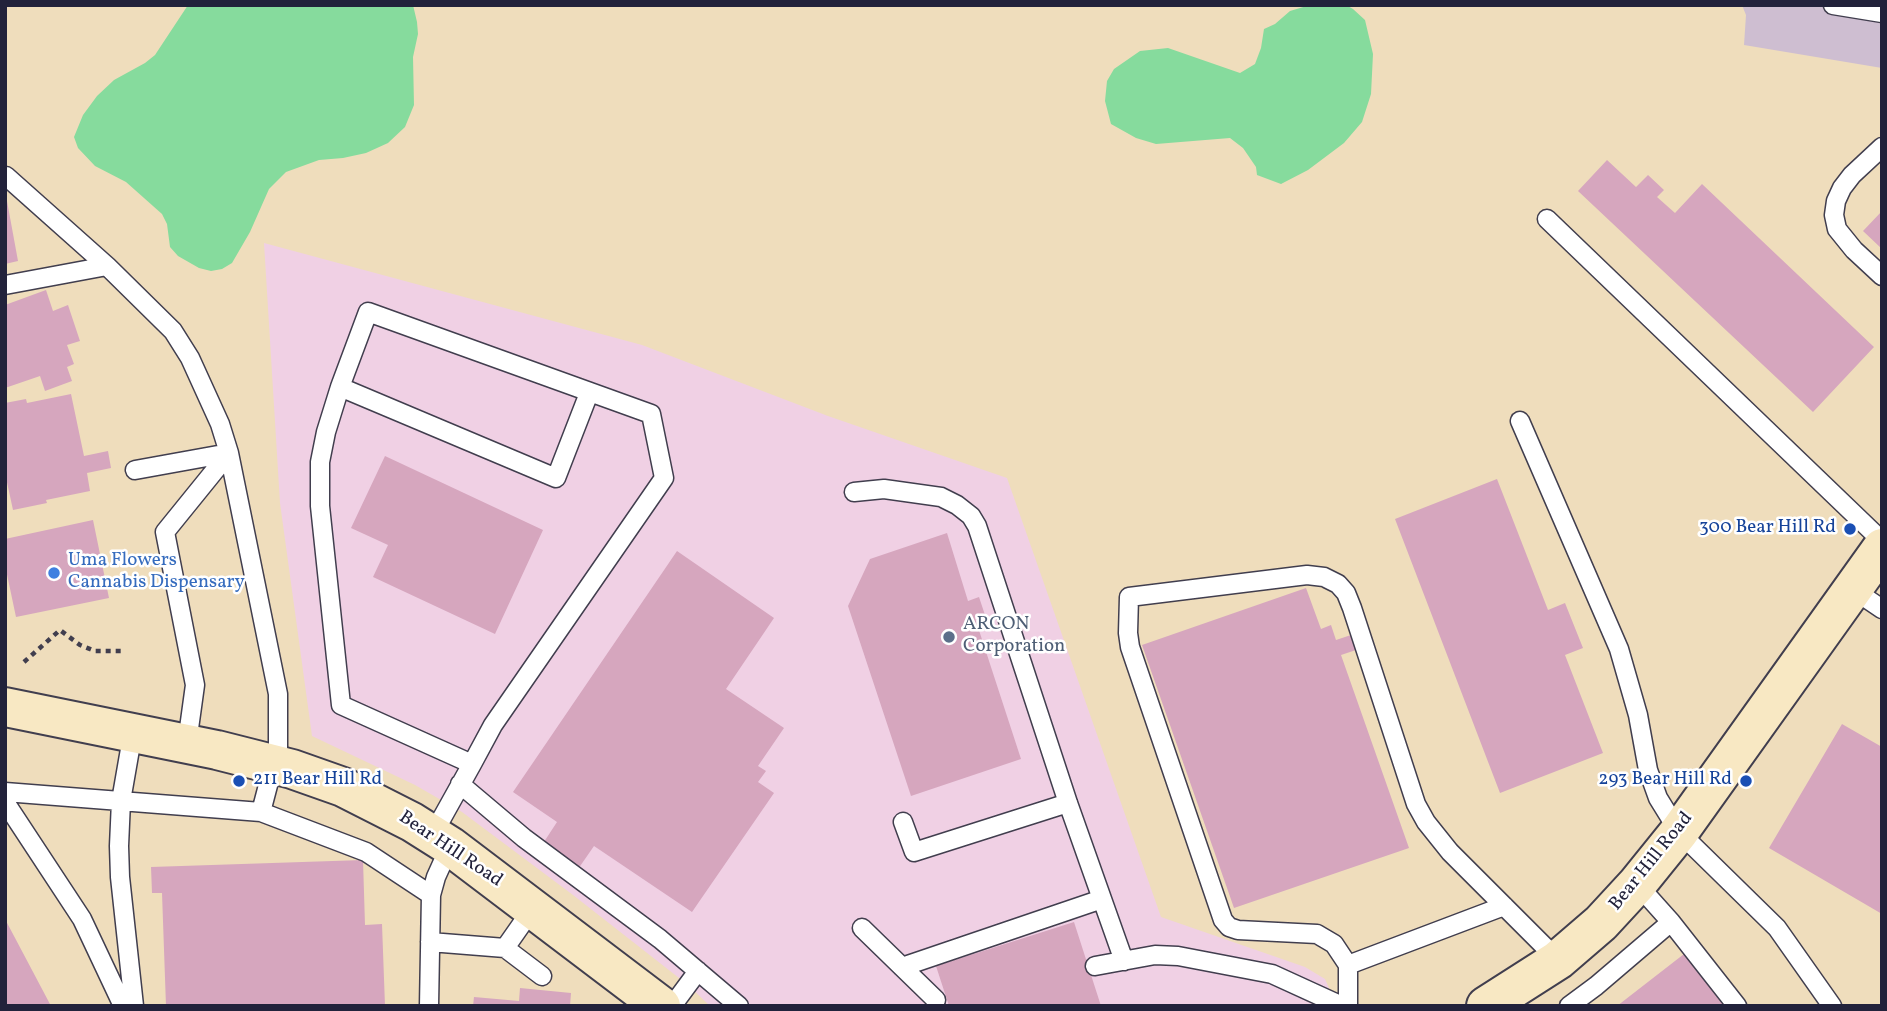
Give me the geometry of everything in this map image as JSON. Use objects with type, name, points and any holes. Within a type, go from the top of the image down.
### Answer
[{"type":"street","name":"Bear Hill Road","points":[[1486,1006],[1559,960],[1601,923],[1637,884],[1867,598],[1882,548]]},
{"type":"street","name":"Bear Hill Road","points":[[5,707],[187,743],[275,764],[350,791],[441,840],[533,908],[641,1000]]},
{"type":"lane","points":[[1833,5],[1882,13]]},
{"type":"lane","points":[[1882,147],[1842,188],[1834,215],[1838,229],[1854,250],[1882,276]]},
{"type":"lane","points":[[6,176],[163,320],[183,344],[220,424],[229,453],[278,694],[280,730],[275,764],[261,812]]},
{"type":"lane","points":[[1547,219],[1882,541]]},
{"type":"lane","points":[[5,285],[107,267]]},
{"type":"lane","points":[[429,1006],[431,895],[440,866],[441,840],[460,784],[472,764],[493,725],[515,692],[664,478],[651,414],[368,312],[326,432],[319,477],[341,705],[472,764]]},
{"type":"lane","points":[[340,387],[556,478],[589,393]]},
{"type":"lane","points":[[1520,421],[1619,649],[1638,715],[1652,784],[1666,813],[1679,832],[1777,928],[1832,1006]]},
{"type":"lane","points":[[135,470],[229,453]]},
{"type":"lane","points":[[187,743],[195,685],[165,532],[229,453]]},
{"type":"lane","points":[[854,492],[884,489],[931,495],[957,505],[971,516],[977,526],[1068,803],[1124,961]]},
{"type":"lane","points":[[1348,1006],[1348,965],[1334,944],[1317,934],[1238,930],[1229,927],[1223,920],[1130,647],[1129,597],[1307,575],[1324,577],[1338,584],[1346,593],[1352,608],[1416,804],[1435,836],[1559,960]]},
{"type":"lane","points":[[133,732],[121,801],[120,877],[134,1006]]},
{"type":"lane","points":[[460,784],[524,838],[660,939],[739,1006]]},
{"type":"lane","points":[[5,793],[261,812],[366,852],[431,895]]},
{"type":"lane","points":[[5,802],[82,919],[123,1006]]},
{"type":"lane","points":[[903,822],[914,852],[1068,803]]},
{"type":"lane","points":[[1637,884],[1671,922],[1737,1006]]},
{"type":"lane","points":[[902,967],[1102,899]]},
{"type":"lane","points":[[1348,965],[1504,905]]},
{"type":"lane","points":[[505,948],[533,908]]},
{"type":"lane","points":[[1569,1006],[1671,922]]},
{"type":"lane","points":[[862,928],[936,1000]]},
{"type":"lane","points":[[430,942],[505,948],[542,976]]},
{"type":"lane","points":[[1095,967],[1166,955],[1254,970],[1288,980],[1342,1006]]},
{"type":"lane","points":[[672,1006],[698,971]]},
{"type":"path","points":[[24,662],[60,630],[79,645],[95,652],[124,651]]},
{"type":"shaded area","points":[[1742,5],[1882,5],[1882,68],[1744,45],[1746,15]]},
{"type":"shaded area","points":[[264,243],[642,345],[828,416],[1007,478],[1161,917],[1305,967],[1325,979],[1337,1006],[710,1006],[688,985],[573,895],[462,812],[415,785],[312,736],[280,503]]},
{"type":"green space","points":[[188,5],[413,5],[417,22],[418,34],[413,57],[414,105],[405,127],[388,143],[366,153],[319,160],[286,172],[269,189],[250,232],[232,263],[211,271],[199,268],[178,256],[170,247],[167,224],[162,214],[126,182],[95,166],[78,148],[74,137],[83,115],[97,96],[114,80],[155,55]]},
{"type":"green space","points":[[1310,5],[1346,5],[1353,9],[1365,20],[1373,54],[1371,94],[1362,122],[1344,143],[1308,170],[1281,184],[1257,175],[1256,167],[1243,148],[1230,138],[1156,144],[1136,138],[1111,124],[1105,101],[1107,81],[1114,69],[1140,51],[1168,48],[1240,73],[1255,64],[1264,29],[1275,24],[1290,11]]},
{"type":"building","points":[[1607,160],[1636,187],[1648,175],[1664,190],[1657,197],[1675,213],[1702,184],[1874,347],[1813,412],[1578,191]]},
{"type":"building","points":[[7,201],[18,261],[5,264],[5,202]]},
{"type":"building","points":[[1882,211],[1882,249],[1863,231]]},
{"type":"building","points":[[46,290],[53,311],[68,305],[80,341],[67,345],[74,364],[67,367],[72,381],[45,391],[40,376],[5,388],[5,305]]},
{"type":"building","points":[[71,394],[84,456],[108,451],[111,468],[87,473],[90,491],[13,510],[5,473],[5,403],[26,399],[27,403]]},
{"type":"building","points":[[385,456],[543,530],[495,634],[373,577],[388,545],[351,528]]},
{"type":"building","points":[[1497,479],[1548,610],[1565,603],[1583,648],[1565,655],[1603,753],[1500,793],[1395,519]]},
{"type":"building","points":[[93,520],[109,598],[16,617],[5,565],[5,539]]},
{"type":"building","points":[[947,533],[968,601],[979,597],[985,615],[975,618],[1021,759],[911,796],[848,606],[870,559]]},
{"type":"building","points":[[677,551],[774,618],[726,689],[784,728],[758,766],[766,771],[758,782],[774,793],[692,912],[594,846],[576,872],[540,848],[557,822],[513,792]]},
{"type":"building","points":[[1306,588],[1321,629],[1331,625],[1336,640],[1351,635],[1356,650],[1341,655],[1409,848],[1234,908],[1142,645]]},
{"type":"building","points":[[1842,724],[1882,747],[1882,914],[1769,848]]},
{"type":"building","points":[[363,860],[365,925],[382,924],[385,1006],[166,1006],[162,893],[152,893],[151,867]]},
{"type":"building","points":[[5,919],[51,1006],[5,1006]]},
{"type":"building","points":[[1074,922],[1101,1006],[949,1006],[936,966]]},
{"type":"building","points":[[1684,954],[1724,1006],[1617,1006]]},
{"type":"building","points":[[520,988],[571,993],[570,1006],[473,1006],[474,997],[519,1001]]},
{"type":"place","name":"300 Bear Hill Rd","points":[[1850,529]]},
{"type":"place","name":"Uma Flowers Cannabis Dispensary","points":[[54,573]]},
{"type":"place","name":"ARCON Corporation","points":[[949,637]]},
{"type":"place","name":"211 Bear Hill Rd","points":[[239,781]]},
{"type":"place","name":"293 Bear Hill Rd","points":[[1746,781]]}]
